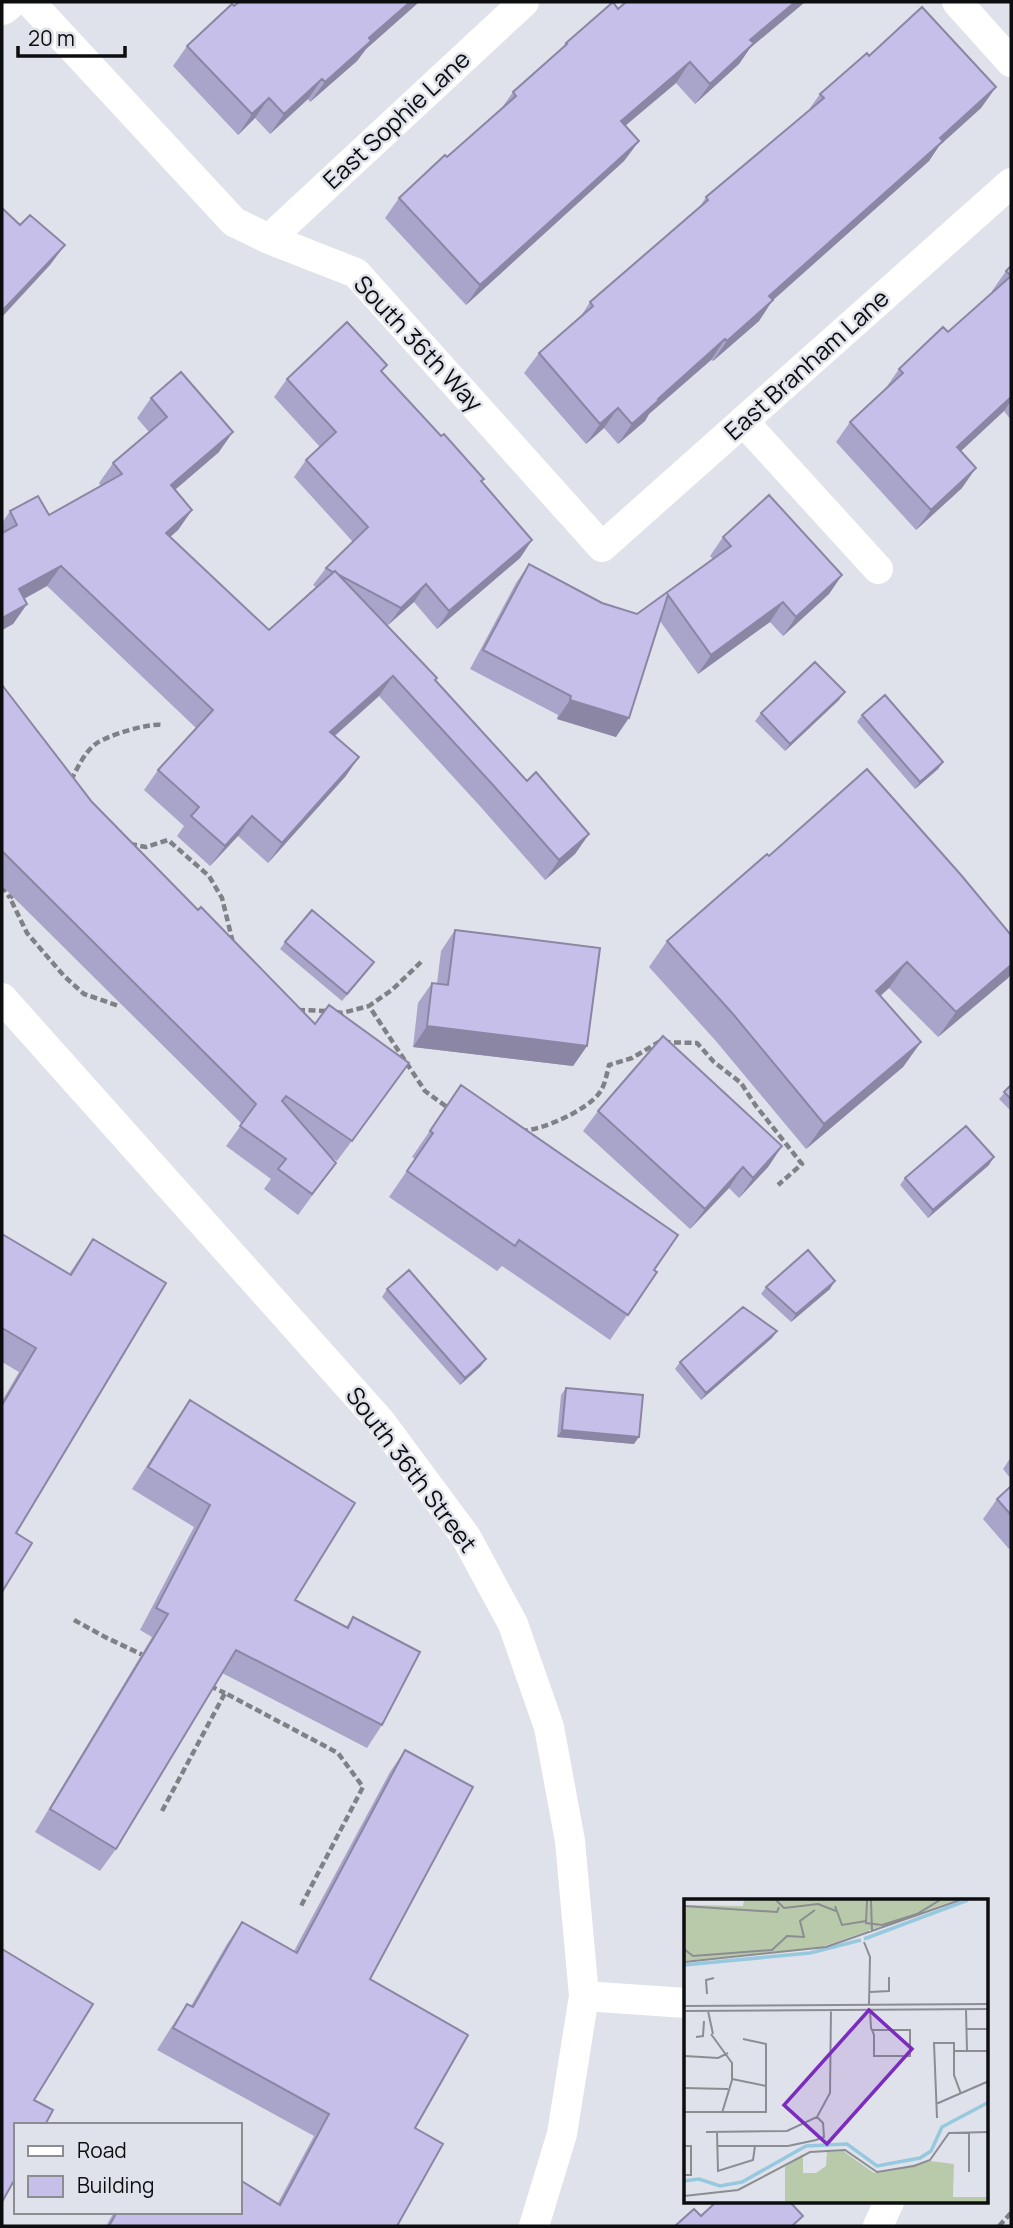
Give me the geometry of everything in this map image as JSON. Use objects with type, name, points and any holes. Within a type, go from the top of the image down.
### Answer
[{"type":"main road","points":[[2,6],[7,2]]},
{"type":"street","name":"South 36th Way","points":[[30,2],[234,222],[356,273],[602,547]]},
{"type":"street","name":"East Sophie Lane","points":[[270,239],[524,2]]},
{"type":"street","points":[[957,2],[1011,62]]},
{"type":"street","name":"East Branham Lane","points":[[602,547],[1011,183]]},
{"type":"street","points":[[744,421],[878,569]]},
{"type":"street","name":"South 36th Street","points":[[2,998],[380,1421],[466,1537],[513,1625],[549,1727],[570,1841],[584,1996],[562,2134],[534,2226]]},
{"type":"street","points":[[584,1996],[684,2003]]},
{"type":"street","points":[[878,2226],[888,2204]]},
{"type":"path","points":[[68,785],[85,755],[98,743],[126,732],[156,724],[162,725]]},
{"type":"path","points":[[121,842],[146,847],[168,840],[209,876],[222,898],[237,952]]},
{"type":"path","points":[[2,886],[27,933],[64,976],[84,994],[119,1006]]},
{"type":"path","points":[[10,898],[19,889]]},
{"type":"path","points":[[291,1009],[342,1013],[369,1006],[392,990],[421,962]]},
{"type":"path","points":[[369,1006],[425,1090],[453,1111]]},
{"type":"path","points":[[509,1131],[531,1130],[575,1114],[601,1092],[609,1065],[632,1058],[659,1042],[697,1043],[714,1062],[741,1083],[802,1164],[778,1185]]},
{"type":"path","points":[[74,1620],[153,1660]]},
{"type":"path","points":[[201,1682],[338,1753],[363,1787],[301,1906]]},
{"type":"path","points":[[162,1811],[225,1693]]},
{"type":"path","points":[[999,2226],[1011,2213]]},
{"type":"building","points":[[239,2],[410,2],[325,82],[322,79],[284,114],[269,98],[252,114],[187,46],[232,4],[234,6]]},
{"type":"building","points":[[613,2],[618,9],[626,2],[795,2],[750,40],[754,43],[710,84],[690,62],[621,121],[639,141],[480,285],[399,198],[445,155],[447,157],[516,96],[513,92]]},
{"type":"building","points":[[922,7],[996,87],[940,138],[943,141],[769,296],[773,300],[727,341],[725,339],[632,424],[618,408],[600,424],[539,353],[593,306],[590,302],[708,200],[706,197],[824,98],[820,94],[867,53],[869,56]]},
{"type":"building","points":[[2,208],[20,225],[30,215],[65,245],[2,311]]},
{"type":"building","points":[[1011,276],[1011,397],[957,447],[976,468],[931,510],[850,422],[903,373],[899,369],[943,327],[948,332]]},
{"type":"building","points":[[347,322],[387,365],[381,371],[441,436],[444,434],[532,540],[449,611],[426,584],[401,608],[326,568],[368,527],[306,460],[336,432],[287,379]]},
{"type":"building","points":[[181,372],[233,432],[171,485],[192,510],[166,533],[269,630],[335,571],[437,678],[435,680],[527,781],[536,772],[589,834],[559,860],[393,676],[330,732],[359,757],[282,843],[252,816],[225,846],[191,816],[199,807],[158,770],[213,710],[61,566],[19,589],[27,604],[2,618],[2,533],[17,525],[10,511],[38,496],[49,515],[122,474],[113,463],[167,417],[151,398]]},
{"type":"building","points":[[769,495],[842,575],[796,617],[783,602],[711,655],[668,595],[629,718],[570,700],[571,696],[483,650],[529,564],[602,603],[637,614],[731,546],[723,537]]},
{"type":"building","points":[[815,662],[845,692],[790,744],[761,713]]},
{"type":"building","points":[[2,685],[92,802],[198,910],[201,907],[315,1024],[329,1005],[409,1063],[352,1141],[286,1096],[282,1101],[336,1163],[312,1194],[278,1169],[286,1159],[240,1126],[256,1104],[2,851]]},
{"type":"building","points":[[885,695],[943,762],[920,782],[862,715]]},
{"type":"building","points":[[867,769],[1011,935],[1011,965],[956,1012],[907,962],[876,991],[921,1042],[824,1124],[733,1014],[667,941]]},
{"type":"building","points":[[312,910],[374,962],[347,994],[285,942]]},
{"type":"building","points":[[455,930],[600,948],[587,1046],[427,1026],[432,983],[448,985]]},
{"type":"building","points":[[663,1036],[782,1146],[753,1178],[743,1167],[705,1209],[598,1111]]},
{"type":"building","points":[[461,1085],[678,1235],[628,1315],[519,1240],[515,1246],[407,1171]]},
{"type":"building","points":[[1011,1085],[1011,1099],[1004,1092]]},
{"type":"building","points":[[966,1126],[994,1157],[933,1210],[905,1178]]},
{"type":"building","points":[[2,1234],[71,1275],[93,1239],[166,1283],[16,1533],[32,1543],[2,1592],[2,1405],[36,1348],[2,1328]]},
{"type":"building","points":[[808,1250],[835,1281],[796,1314],[766,1287]]},
{"type":"building","points":[[409,1270],[486,1359],[465,1378],[387,1289]]},
{"type":"building","points":[[743,1307],[777,1331],[706,1393],[680,1362]]},
{"type":"building","points":[[566,1388],[643,1395],[639,1437],[562,1430]]},
{"type":"building","points":[[190,1400],[355,1503],[295,1600],[348,1628],[353,1617],[420,1652],[382,1725],[236,1650],[116,1849],[50,1809],[168,1614],[156,1608],[210,1505],[148,1467]]},
{"type":"building","points":[[1011,1486],[1011,1515],[997,1499]]},
{"type":"building","points":[[405,1750],[473,1787],[370,1979],[468,2035],[415,2128],[443,2144],[397,2226],[109,2226],[116,2214],[242,2214],[242,2181],[280,2205],[329,2114],[173,2028],[187,2004],[193,2007],[242,1922],[297,1953]]},
{"type":"building","points":[[2,1949],[93,2004],[34,2100],[53,2110],[46,2123],[14,2123],[14,2181],[2,2202]]},
{"type":"building","points":[[714,2204],[792,2204],[803,2216],[792,2226],[675,2226],[694,2209],[701,2216]]}]
